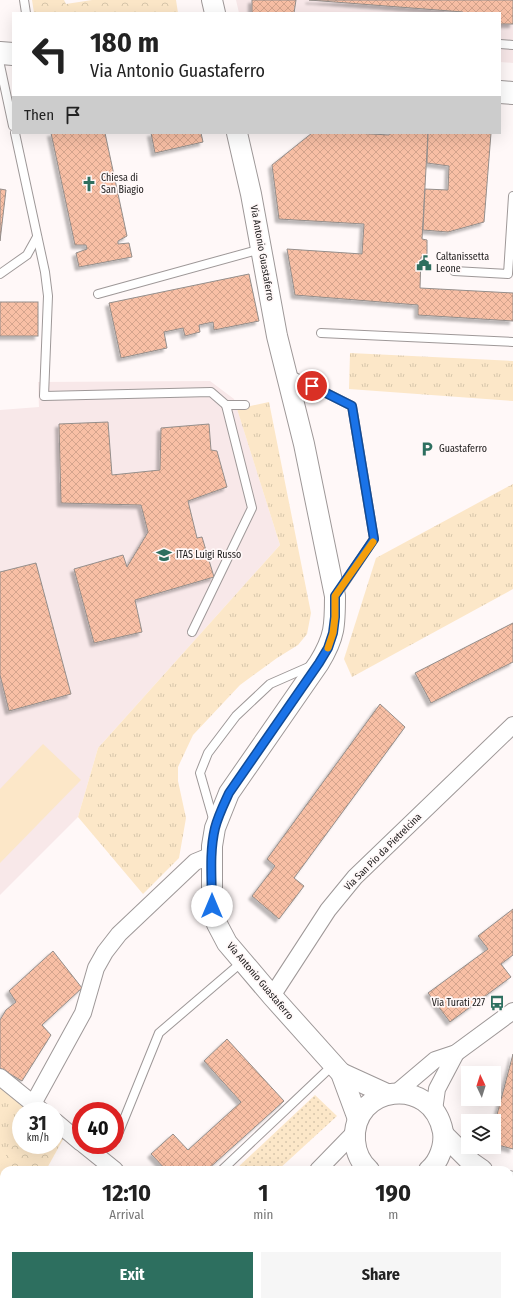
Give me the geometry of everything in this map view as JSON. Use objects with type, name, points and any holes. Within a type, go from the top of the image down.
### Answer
[{"type":"main road","points":[[0,53],[12,54]]},
{"type":"main road","points":[[501,92],[513,93]]},
{"type":"street","points":[[212,0],[215,12]]},
{"type":"street","name":"Via Antonio Guastaferro","points":[[237,134],[252,194],[277,336],[304,444],[335,596],[335,617],[333,633],[328,648],[229,793],[221,810],[215,828],[212,855],[212,906],[217,924],[227,943],[337,1069]]},
{"type":"street","name":"Via San Pio da Pietrelcina","points":[[272,996],[328,910],[355,877],[513,725]]},
{"type":"street","points":[[40,1102],[83,1013],[96,968],[105,952],[119,934],[195,862],[212,855]]},
{"type":"street","points":[[321,1166],[356,1126],[365,1108],[375,1100],[392,1094],[435,1060],[456,1053],[513,1011]]},
{"type":"street","points":[[434,1110],[437,1088],[456,1053]]},
{"type":"street","points":[[337,1069],[392,1094],[411,1094],[424,1100],[434,1110],[441,1122],[444,1135],[443,1147],[432,1166]]},
{"type":"street","points":[[337,1069],[356,1126],[355,1146],[360,1158],[366,1166]]},
{"type":"street","points":[[0,1077],[32,1102]]},
{"type":"street","points":[[64,1129],[72,1136]]},
{"type":"street","points":[[444,1135],[476,1166]]},
{"type":"street","points":[[95,1154],[110,1166]]},
{"type":"lane","points":[[24,0],[26,12]]},
{"type":"lane","points":[[501,44],[513,45]]},
{"type":"lane","points":[[0,65],[12,121]]},
{"type":"lane","points":[[15,134],[48,296],[44,396],[211,392],[226,405],[252,508],[192,632]]},
{"type":"lane","points":[[454,271],[508,274],[513,196]]},
{"type":"lane","points":[[0,274],[27,255],[37,237]]},
{"type":"lane","points":[[98,294],[261,249]]},
{"type":"lane","points":[[321,333],[513,342]]},
{"type":"lane","points":[[286,372],[352,406],[374,539],[335,596]]},
{"type":"lane","points":[[226,405],[245,405]]},
{"type":"lane","points":[[215,828],[200,773],[208,753],[236,716],[270,684],[319,663]]},
{"type":"lane","points":[[124,1119],[158,1033],[243,962]]},
{"type":"lane","points":[[227,1166],[337,1069]]},
{"type":"shaded area","points":[[236,0],[513,0],[513,63],[501,62],[501,12],[239,12]]},
{"type":"shaded area","name":"ITAS Luigi Russo","points":[[210,381],[234,399],[280,545],[98,748],[78,817],[0,895],[0,410],[39,407],[38,382]]},
{"type":"green space","points":[[32,0],[64,0],[66,4],[92,0],[176,0],[178,12],[34,12]]},
{"type":"green space","points":[[350,353],[513,361],[513,401],[349,389]]},
{"type":"green space","points":[[269,402],[311,613],[307,634],[298,645],[277,658],[240,685],[193,735],[178,767],[178,781],[186,818],[179,858],[143,894],[78,817],[98,748],[280,545],[237,409]]},
{"type":"green space","points":[[513,484],[513,589],[352,677],[344,659],[376,558]]},
{"type":"green space","points":[[43,744],[81,780],[0,863],[0,789]]},
{"type":"green space","points":[[0,1084],[20,1102],[12,1102],[12,1146],[1,1166]]},
{"type":"green space","points":[[315,1095],[337,1116],[282,1166],[239,1166]]},
{"type":"green space","points":[[12,1144],[12,1154],[55,1154],[48,1166],[1,1166]]},
{"type":"building","points":[[252,0],[296,0],[294,12],[252,12]]},
{"type":"building","points":[[309,0],[513,0],[513,24],[501,24],[501,12],[463,12]]},
{"type":"building","name":"Chiesa di San Biagio","points":[[51,134],[105,134],[127,236],[118,241],[118,244],[129,243],[132,257],[79,267],[76,253],[87,249],[86,245],[75,245]]},
{"type":"building","points":[[151,134],[201,134],[203,142],[155,153]]},
{"type":"building","points":[[311,134],[428,134],[422,239],[427,240],[427,255],[421,257],[420,288],[513,293],[513,321],[418,315],[418,305],[295,295],[287,249],[362,254],[364,224],[279,219],[272,165]]},
{"type":"building","points":[[428,134],[491,134],[484,222],[448,232],[423,230],[425,189],[448,190],[449,166],[427,163]]},
{"type":"building","points":[[0,189],[6,190],[0,241]]},
{"type":"building","points":[[249,274],[259,321],[214,330],[213,322],[199,325],[200,332],[185,336],[183,328],[164,332],[167,348],[121,358],[109,303]]},
{"type":"building","points":[[0,302],[38,302],[38,336],[0,336]]},
{"type":"building","points":[[108,422],[112,475],[160,470],[161,428],[209,424],[211,450],[217,451],[227,487],[188,501],[197,538],[202,537],[214,577],[135,600],[142,632],[94,643],[74,569],[123,555],[127,567],[148,532],[141,505],[61,503],[59,424]]},
{"type":"building","points":[[36,563],[71,694],[9,711],[0,675],[0,572]]},
{"type":"building","points":[[513,623],[513,662],[431,703],[415,673]]},
{"type":"building","points":[[380,704],[405,727],[294,878],[304,886],[279,919],[252,896],[275,866],[267,859]]},
{"type":"building","points":[[513,909],[513,955],[501,964],[511,977],[450,1022],[428,993],[488,949],[478,936]]},
{"type":"building","points":[[53,951],[82,988],[42,1025],[51,1035],[22,1081],[0,1068],[0,1020],[6,1010],[16,1002],[9,991]]},
{"type":"building","points":[[227,1039],[284,1101],[211,1166],[162,1166],[151,1154],[173,1134],[188,1150],[241,1102],[204,1061]]},
{"type":"building","points":[[513,1054],[513,1149],[501,1146],[501,1114],[497,1114],[499,1106],[501,1106],[501,1099]]},
{"type":"slow traffic","points":[[328,648],[333,633],[335,596],[373,542]]},
{"type":"place","name":"Chiesa di San Biagio","points":[[89,184]]},
{"type":"place","name":"Caltanissetta Leone","points":[[424,263]]},
{"type":"place","name":"Guastaferro","points":[[427,449]]},
{"type":"place","name":"ITAS Luigi Russo","points":[[164,555]]},
{"type":"place","name":"Via Turati 227","points":[[497,1003]]},
{"type":"route","points":[[212,906],[212,846],[215,828],[221,810],[229,793],[328,648],[333,633],[335,596],[374,539],[352,406],[312,386]]}]
